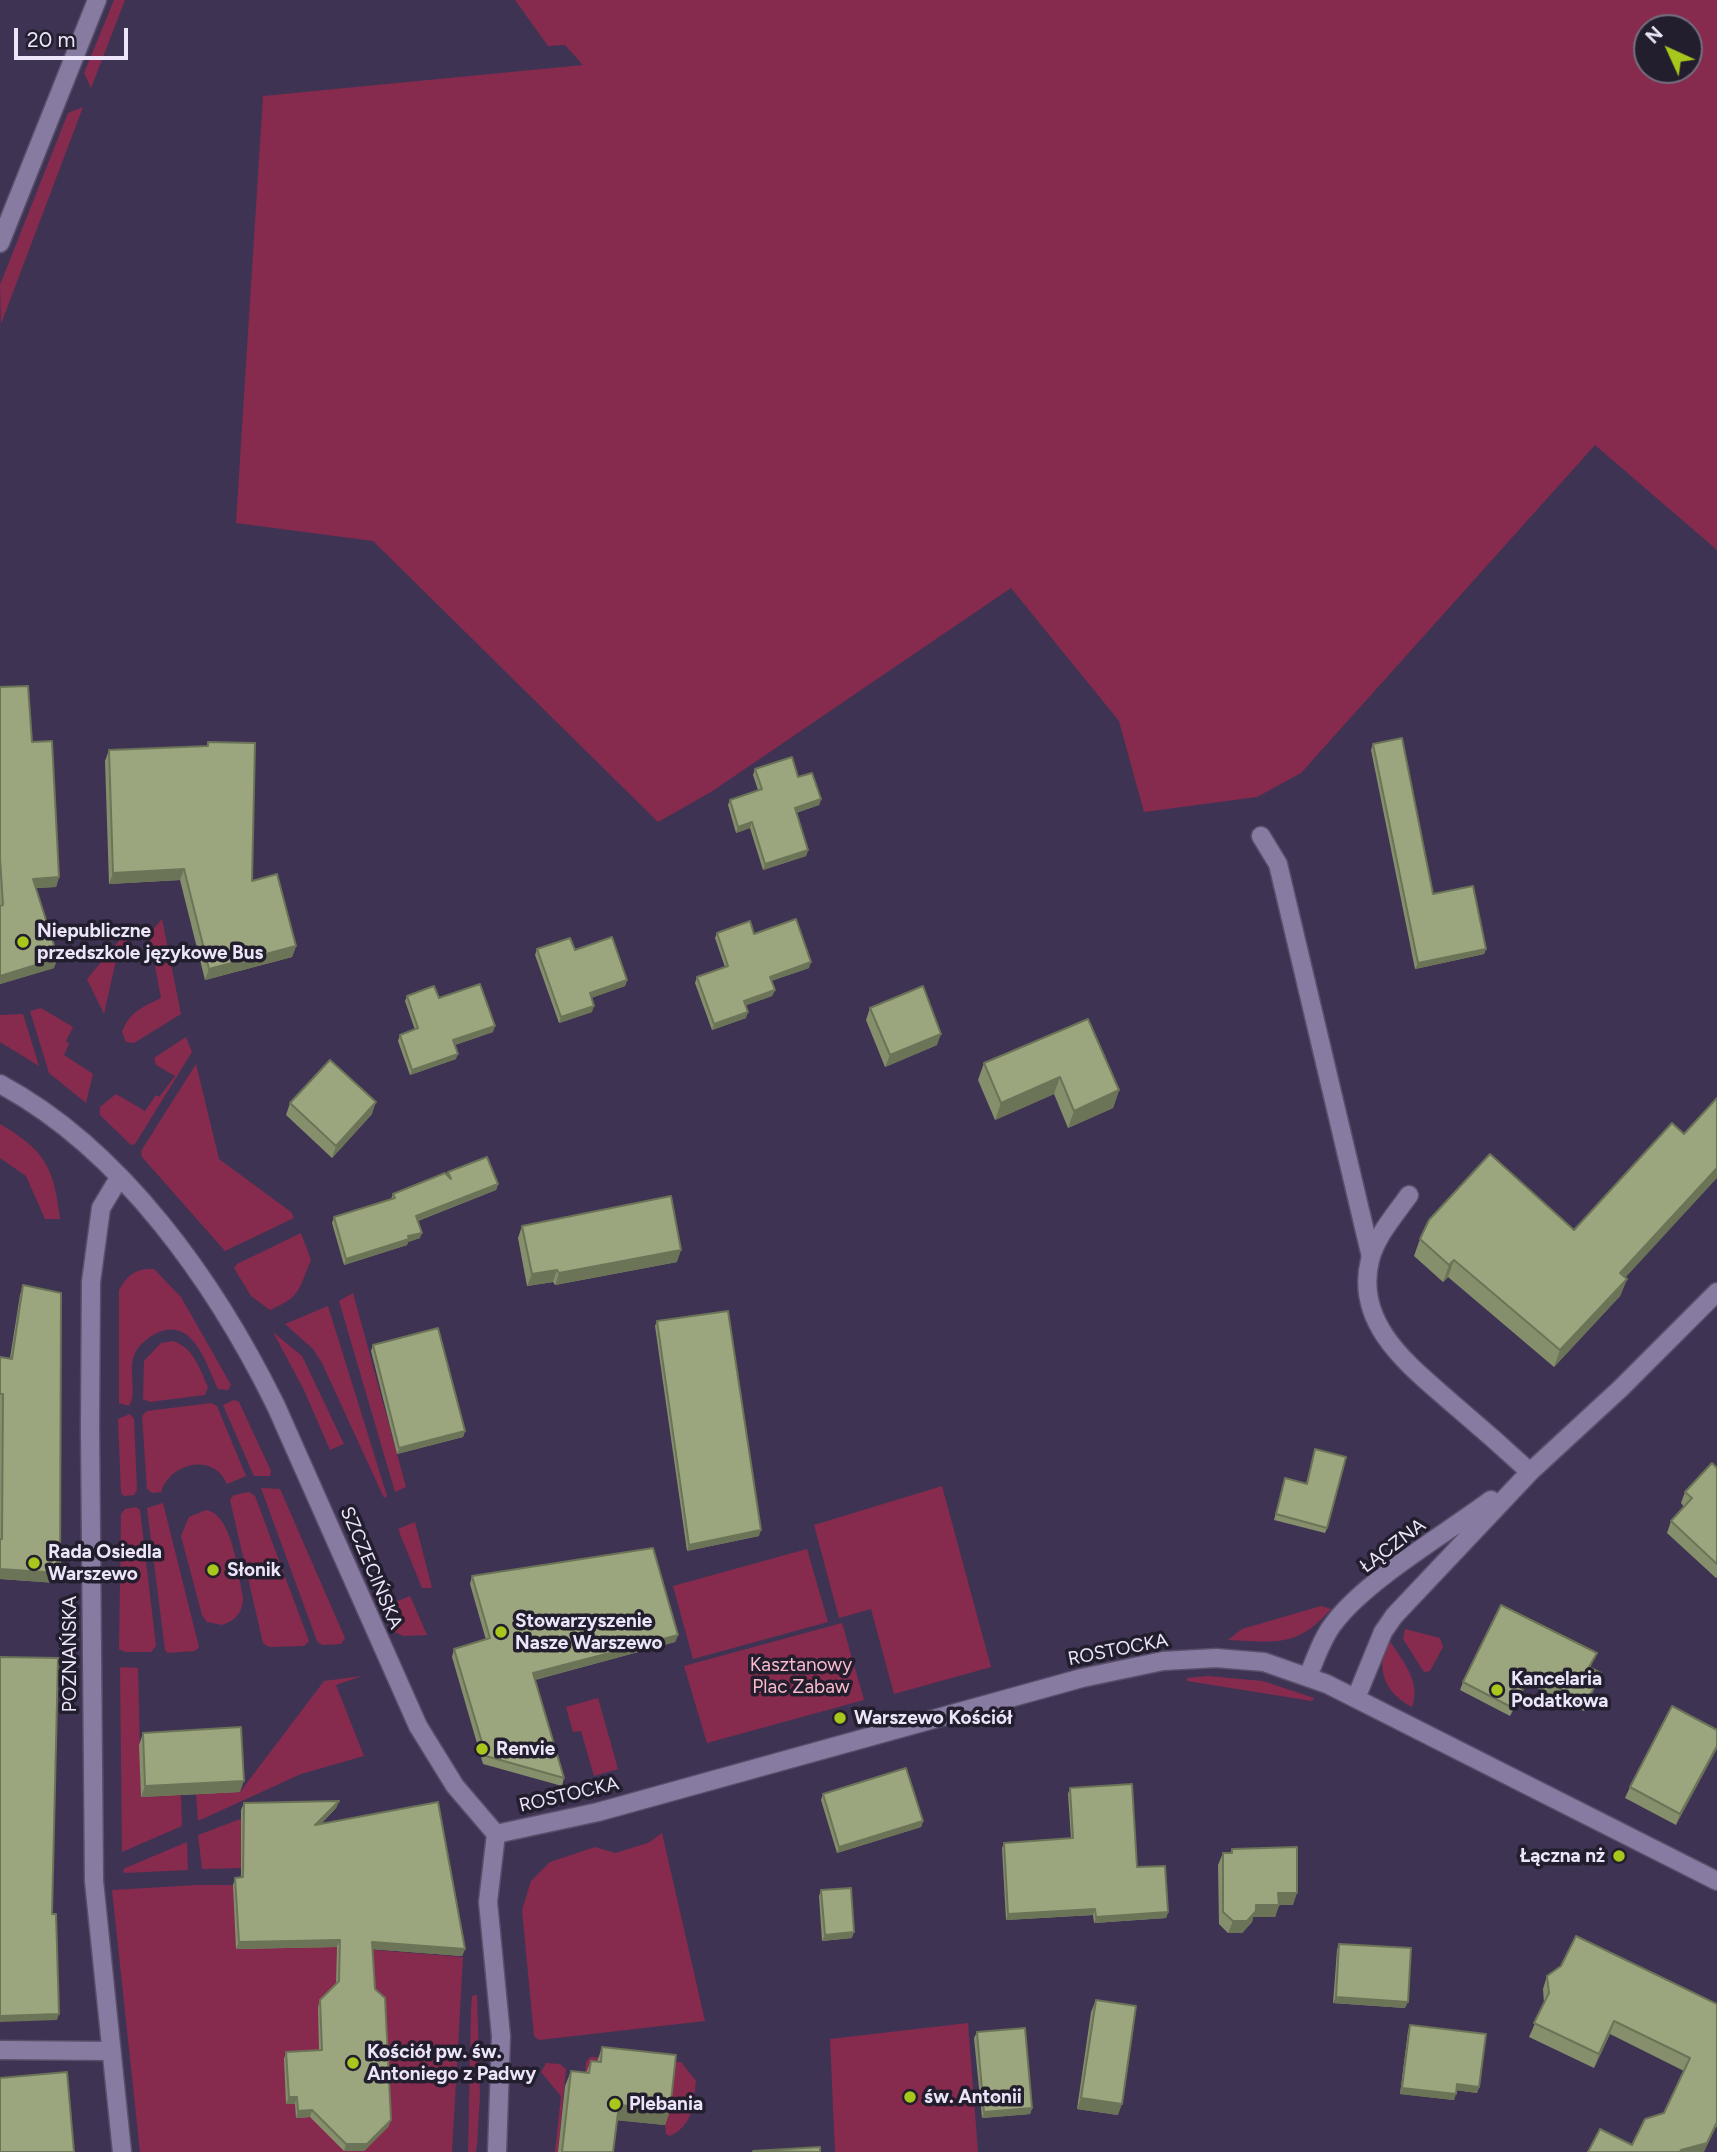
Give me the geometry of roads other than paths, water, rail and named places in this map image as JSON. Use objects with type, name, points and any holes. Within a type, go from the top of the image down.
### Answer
[{"type":"street","points":[[0,243],[97,0]]},
{"type":"street","points":[[1261,836],[1278,864],[1371,1257],[1367,1284],[1370,1304],[1389,1344],[1530,1472]]},
{"type":"street","name":"SZCZECIŃSKA","points":[[0,1084],[57,1122],[119,1178],[191,1262],[245,1345],[276,1406],[418,1726],[455,1786],[496,1834]]},
{"type":"street","name":"POZNAŃSKA","points":[[119,1178],[101,1208],[90,1296],[94,1881],[122,2152]]},
{"type":"street","points":[[1371,1257],[1409,1195]]},
{"type":"street","name":"ŁĄCZNA","points":[[1356,1698],[1382,1632],[1394,1616],[1530,1472],[1629,1380],[1717,1292]]},
{"type":"street","name":"ŁĄCZNA","points":[[1308,1676],[1334,1623],[1356,1600],[1530,1472]]},
{"type":"street","name":"ROSTOCKA","points":[[496,1834],[598,1812],[1025,1692],[1163,1661],[1242,1659],[1265,1662],[1308,1676],[1356,1698],[1717,1881]]},
{"type":"street","points":[[496,1834],[488,1902],[502,2072],[497,2152]]},
{"type":"street","points":[[0,2050],[111,2051]]},
{"type":"place","name":"Niepubliczne przedszkole językowe Bus","points":[[23,942]]},
{"type":"place","name":"Rada Osiedla Warszewo","points":[[34,1563]]},
{"type":"place","name":"Słonik","points":[[213,1570]]},
{"type":"place","name":"Stowarzyszenie Nasze Warszewo","points":[[501,1632]]},
{"type":"place","name":"Kancelaria Podatkowa","points":[[1497,1690]]},
{"type":"place","name":"Warszewo Kościół","points":[[840,1718]]},
{"type":"place","name":"Renvie","points":[[482,1749]]},
{"type":"place","name":"Łączna nż","points":[[1619,1856]]},
{"type":"place","name":"Kościół pw. św. Antoniego z Padwy","points":[[353,2063]]},
{"type":"place","name":"św. Antonii","points":[[910,2097]]},
{"type":"place","name":"Plebania","points":[[615,2104]]},
{"type":"park label","name":"Kasztanowy Plac Zabaw","points":[[801,1676]]}]
